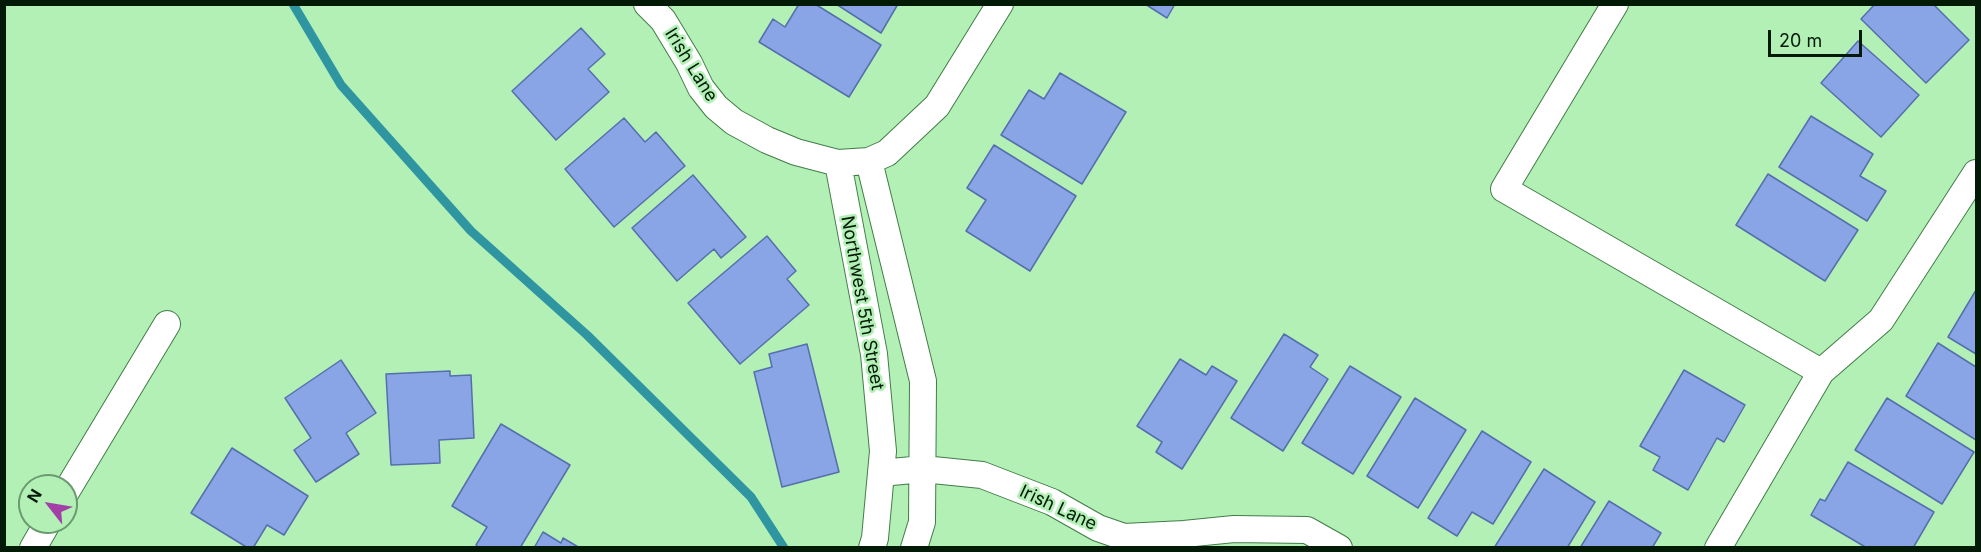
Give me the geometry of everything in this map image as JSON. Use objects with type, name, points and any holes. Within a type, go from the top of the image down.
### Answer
[{"type":"street","name":"Irish Lane","points":[[647,4],[663,20],[701,88],[716,107],[734,122],[766,141],[838,163]]},
{"type":"street","points":[[838,163],[869,161],[887,153],[938,106],[1000,4]]},
{"type":"street","points":[[1616,4],[1504,189],[1821,372]]},
{"type":"street","name":"Northwest 5th Street","points":[[869,161],[923,381],[922,522],[914,548]]},
{"type":"street","name":"Northwest 5th Street","points":[[838,163],[874,354],[883,451],[876,538],[872,548]]},
{"type":"street","points":[[1718,548],[1821,372],[1881,320],[1977,173]]},
{"type":"street","points":[[77,474],[167,324]]},
{"type":"street","name":"Irish Lane","points":[[882,473],[922,469],[982,475],[1052,502],[1098,528],[1124,537],[1253,538],[1306,530],[1339,548]]},
{"type":"street","points":[[33,548],[41,534]]},
{"type":"building","points":[[799,4],[815,4],[881,45],[849,97],[759,42],[773,19],[785,27]]},
{"type":"building","points":[[836,4],[898,4],[881,33]]},
{"type":"building","points":[[1145,4],[1175,4],[1167,18]]},
{"type":"building","points":[[1875,4],[1933,4],[1969,40],[1926,83],[1861,19]]},
{"type":"building","points":[[581,28],[605,54],[588,69],[609,92],[556,140],[512,91]]},
{"type":"building","points":[[1858,41],[1919,95],[1881,137],[1821,83]]},
{"type":"building","points":[[1060,73],[1126,112],[1082,184],[1001,135],[1029,90],[1044,99]]},
{"type":"building","points":[[1811,116],[1873,154],[1860,176],[1886,191],[1867,221],[1779,167]]},
{"type":"building","points":[[624,118],[645,142],[656,132],[685,166],[614,227],[565,169]]},
{"type":"building","points":[[994,145],[1076,196],[1030,271],[966,231],[986,200],[967,188]]},
{"type":"building","points":[[1768,174],[1858,230],[1825,281],[1736,225]]},
{"type":"building","points":[[693,175],[746,237],[721,258],[714,249],[677,281],[632,228]]},
{"type":"building","points":[[767,236],[796,271],[787,279],[809,305],[740,364],[688,303]]},
{"type":"building","points":[[1976,290],[1976,354],[1948,337]]},
{"type":"building","points":[[1284,334],[1318,355],[1310,367],[1328,379],[1283,451],[1231,418]]},
{"type":"building","points":[[1938,343],[1976,367],[1976,440],[1906,396]]},
{"type":"building","points":[[807,344],[839,472],[782,487],[754,372],[772,367],[769,354]]},
{"type":"building","points":[[1180,359],[1206,375],[1212,366],[1237,381],[1182,469],[1156,452],[1162,442],[1137,426]]},
{"type":"building","points":[[341,360],[376,413],[346,433],[359,454],[316,482],[294,450],[311,438],[285,398]]},
{"type":"building","points":[[1350,366],[1401,397],[1353,474],[1302,443]]},
{"type":"building","points":[[1684,370],[1745,405],[1724,442],[1717,438],[1688,490],[1653,470],[1660,457],[1640,446]]},
{"type":"building","points":[[450,371],[450,376],[471,375],[474,438],[439,440],[440,463],[391,465],[386,374]]},
{"type":"building","points":[[1415,398],[1466,430],[1418,508],[1367,476]]},
{"type":"building","points":[[1887,398],[1974,452],[1942,504],[1855,450]]},
{"type":"building","points":[[501,424],[570,465],[520,548],[480,548],[476,545],[487,527],[452,506]]},
{"type":"building","points":[[1482,431],[1531,462],[1493,524],[1472,512],[1457,536],[1428,518]]},
{"type":"building","points":[[232,448],[308,496],[284,535],[267,525],[253,548],[248,548],[191,513]]},
{"type":"building","points":[[1848,462],[1934,512],[1913,548],[1867,548],[1811,515],[1820,499],[1825,501]]},
{"type":"building","points":[[1544,469],[1595,502],[1567,548],[1494,548]]},
{"type":"building","points":[[1609,501],[1661,533],[1652,548],[1580,548]]},
{"type":"building","points":[[543,532],[561,543],[563,538],[580,548],[534,548]]},
{"type":"waterway","points":[[293,4],[341,85],[471,231],[587,335],[751,497],[784,548]]}]
